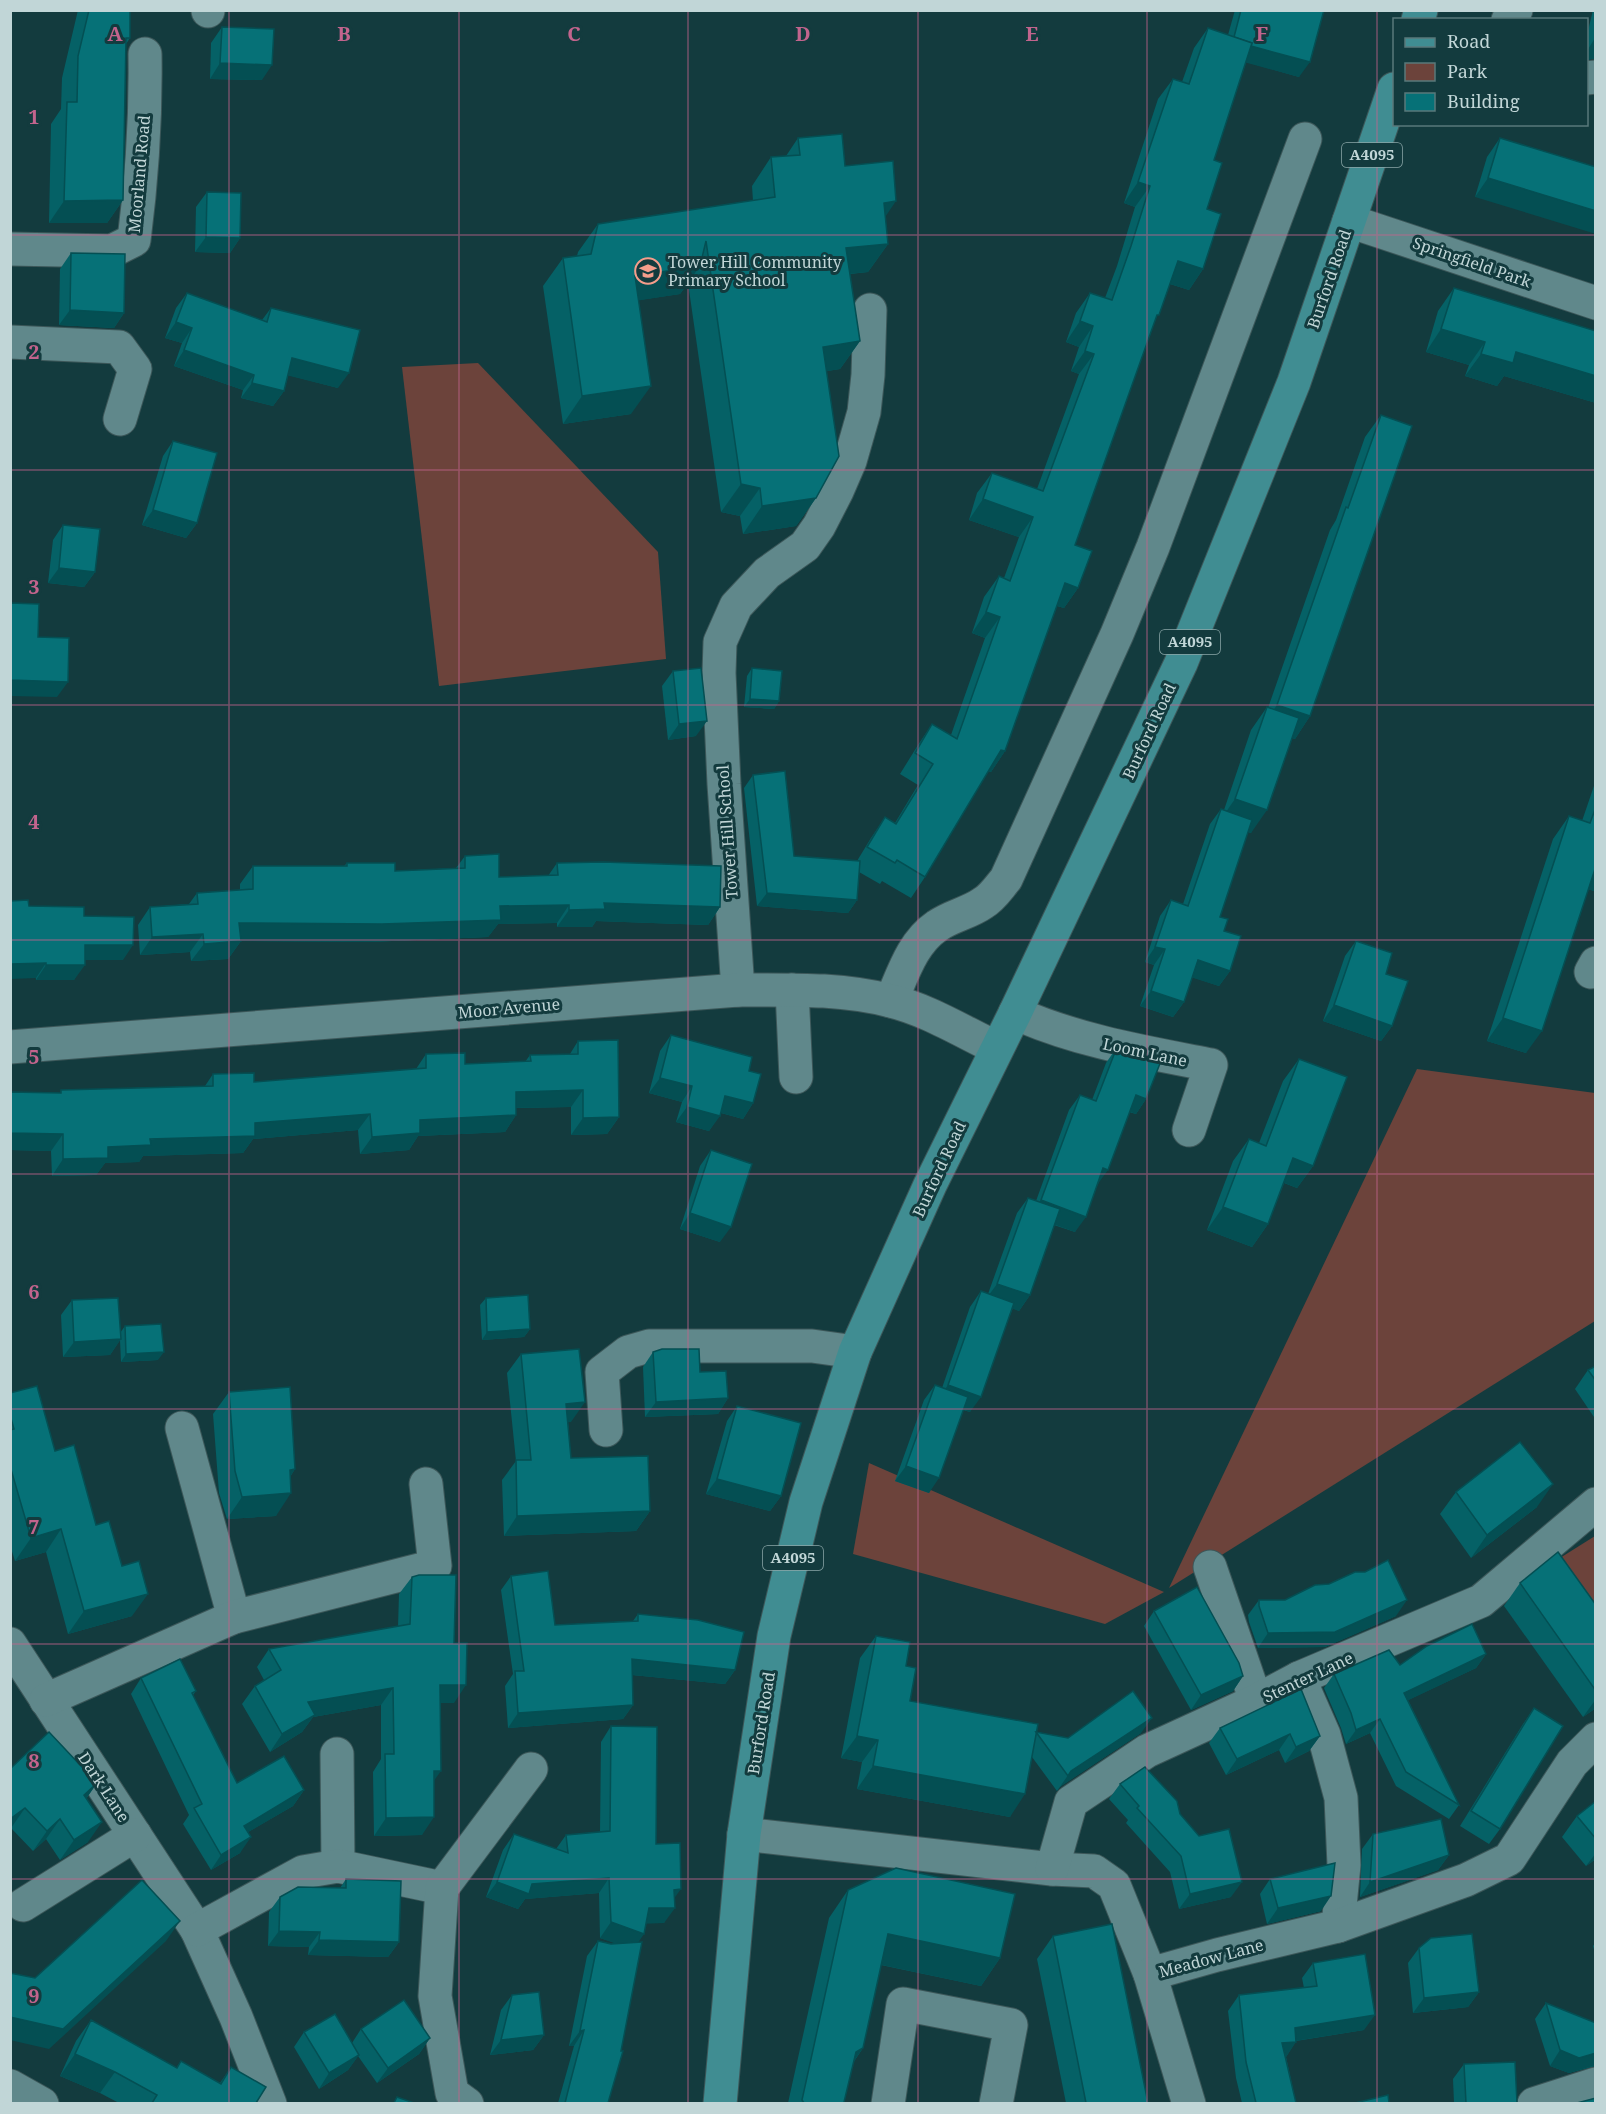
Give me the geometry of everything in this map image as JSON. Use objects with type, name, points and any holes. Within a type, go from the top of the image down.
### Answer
[{"type":"main road","name":"Burford Road","points":[[720,2103],[744,1834],[774,1636],[806,1502],[855,1352],[930,1185],[1015,1013],[1181,663],[1294,382],[1393,95]]},
{"type":"street","name":"Moorland Road","points":[[10,249],[112,250],[134,240],[142,178],[146,91],[145,54]]},
{"type":"street","points":[[891,1001],[911,955],[923,937],[938,925],[983,903],[996,892],[1005,879],[1117,634],[1148,558],[1305,139]]},
{"type":"street","name":"Springfield Park","points":[[1349,221],[1596,303]]},
{"type":"street","name":"Tower Hill School","points":[[738,990],[724,784],[719,673],[720,642],[736,606],[767,573],[805,546],[823,517],[850,461],[864,412],[868,375],[870,310]]},
{"type":"street","points":[[10,342],[119,347],[135,369],[120,419]]},
{"type":"street","name":"Moor Avenue","points":[[10,1047],[738,990],[792,990],[834,992],[891,1001],[930,1016],[997,1048]]},
{"type":"street","points":[[792,990],[796,1077]]},
{"type":"street","name":"Loom Lane","points":[[1015,1013],[1048,1028],[1102,1043],[1211,1065],[1189,1130]]},
{"type":"street","points":[[606,1430],[602,1372],[628,1352],[649,1346],[800,1346],[855,1352]]},
{"type":"street","points":[[182,1428],[234,1617]]},
{"type":"street","points":[[46,1700],[234,1617],[435,1566],[426,1484]]},
{"type":"street","name":"Stenter Lane","points":[[1052,1869],[1071,1802],[1147,1751],[1256,1701],[1299,1678],[1481,1601],[1596,1504]]},
{"type":"street","points":[[1210,1567],[1256,1701]]},
{"type":"street","name":"Dark Lane","points":[[10,1644],[197,1930],[236,2017],[270,2103]]},
{"type":"street","points":[[1299,1678],[1324,1735],[1341,1798],[1344,1865],[1338,1926]]},
{"type":"street","name":"Meadow Lane","points":[[744,1834],[1052,1869],[1094,1871],[1114,1885],[1150,1974],[1217,1955],[1338,1926],[1466,1880],[1509,1859],[1572,1763],[1596,1739]]},
{"type":"street","points":[[337,1754],[338,1866]]},
{"type":"street","points":[[467,2103],[452,2093],[435,1996],[442,1888],[531,1769]]},
{"type":"street","points":[[22,1905],[135,1835]]},
{"type":"street","points":[[197,1930],[303,1872],[338,1866],[442,1888]]},
{"type":"street","points":[[1150,1974],[1189,2103]]},
{"type":"street","points":[[888,2103],[903,2004],[1011,2025],[996,2103]]},
{"type":"street","points":[[1534,2103],[1596,2084]]},
{"type":"street","points":[[10,2086],[42,2103]]},
{"type":"green space","points":[[478,363],[658,552],[666,659],[439,686],[402,367]]},
{"type":"green space","points":[[1417,1069],[1595,1093],[1595,1321],[1169,1588]]},
{"type":"green space","points":[[869,1463],[1164,1592],[1105,1624],[853,1554]]},
{"type":"green space","points":[[1595,1536],[1595,1653],[1544,1568]]},
{"type":"building","points":[[89,10],[130,10],[130,38],[126,38],[123,200],[64,201],[67,102],[77,102],[78,56]]},
{"type":"building","points":[[1241,10],[1324,10],[1310,62],[1251,46],[1252,43],[1234,37]]},
{"type":"building","points":[[222,27],[274,29],[272,65],[220,63]]},
{"type":"building","points":[[1208,28],[1252,43],[1214,160],[1222,163],[1207,209],[1221,214],[1203,269],[1178,261],[1075,545],[1092,551],[1078,588],[1065,583],[1005,751],[1001,750],[925,877],[897,860],[895,863],[867,847],[885,817],[896,824],[933,764],[915,753],[932,724],[957,739],[1000,617],[986,612],[999,576],[1010,581],[1033,517],[983,499],[992,473],[1043,491],[1094,354],[1085,351],[1093,326],[1080,321],[1090,293],[1112,300],[1150,186],[1138,182],[1173,79],[1189,84]]},
{"type":"building","points":[[842,134],[845,166],[893,161],[896,201],[884,203],[888,244],[846,248],[860,341],[823,347],[839,456],[816,498],[762,506],[760,488],[741,484],[706,241],[700,266],[635,276],[651,386],[582,396],[563,258],[591,254],[598,224],[775,197],[771,157],[800,155],[798,138]]},
{"type":"building","points":[[1500,138],[1596,167],[1596,211],[1488,178]]},
{"type":"building","points":[[207,192],[241,193],[240,238],[206,237]]},
{"type":"building","points":[[71,253],[125,254],[124,313],[70,310]]},
{"type":"building","points":[[1454,288],[1596,331],[1596,376],[1516,352],[1513,363],[1481,354],[1485,342],[1441,329]]},
{"type":"building","points":[[187,293],[267,322],[271,308],[360,330],[349,373],[292,358],[284,391],[252,383],[254,375],[184,350],[192,328],[176,322]]},
{"type":"building","points":[[1381,415],[1412,426],[1310,716],[1277,705],[1346,507],[1348,508]]},
{"type":"building","points":[[173,441],[217,453],[197,523],[153,510]]},
{"type":"building","points":[[63,525],[100,529],[95,572],[59,568]]},
{"type":"building","points":[[10,603],[39,604],[38,637],[69,638],[68,682],[10,680]]},
{"type":"building","points":[[701,668],[707,721],[679,724],[673,671]]},
{"type":"building","points":[[752,668],[782,671],[779,701],[750,699]]},
{"type":"building","points":[[1267,707],[1299,718],[1267,810],[1235,799]]},
{"type":"building","points":[[785,771],[794,856],[860,861],[857,900],[767,893],[753,775]]},
{"type":"building","points":[[1596,807],[1596,866],[1542,1031],[1503,1018],[1569,816],[1590,823]]},
{"type":"building","points":[[1221,809],[1252,820],[1220,917],[1228,919],[1224,931],[1241,936],[1230,971],[1198,960],[1184,1002],[1151,991],[1165,949],[1155,947],[1171,900],[1188,906]]},
{"type":"building","points":[[499,854],[499,877],[558,875],[557,863],[603,862],[721,866],[720,907],[604,903],[605,909],[569,910],[569,905],[500,906],[501,920],[382,924],[239,923],[241,941],[204,944],[203,934],[152,937],[150,907],[198,904],[197,893],[253,889],[253,866],[347,866],[347,863],[395,863],[395,871],[465,868],[465,856]]},
{"type":"building","points":[[28,900],[29,906],[84,907],[84,916],[134,917],[133,945],[85,945],[85,965],[10,964],[10,901]]},
{"type":"building","points":[[1356,941],[1392,953],[1386,974],[1408,981],[1392,1026],[1334,1005]]},
{"type":"building","points":[[671,1035],[752,1057],[749,1071],[761,1074],[753,1103],[725,1096],[720,1116],[687,1107],[692,1086],[660,1078]]},
{"type":"building","points":[[618,1040],[619,1117],[583,1118],[583,1090],[516,1092],[516,1115],[420,1120],[420,1133],[372,1137],[370,1114],[255,1123],[255,1136],[150,1139],[151,1145],[108,1147],[108,1158],[63,1159],[63,1134],[10,1133],[10,1092],[61,1093],[61,1090],[213,1086],[213,1074],[254,1073],[254,1082],[426,1068],[426,1054],[465,1053],[465,1064],[531,1061],[530,1055],[578,1054],[578,1041]]},
{"type":"building","points":[[1117,1047],[1161,1061],[1146,1099],[1136,1095],[1108,1170],[1103,1168],[1086,1217],[1041,1200],[1080,1095],[1096,1101]]},
{"type":"building","points":[[1299,1059],[1347,1077],[1313,1166],[1293,1158],[1268,1224],[1223,1207],[1249,1139],[1266,1146]]},
{"type":"building","points":[[711,1150],[752,1164],[731,1227],[690,1213]]},
{"type":"building","points":[[1028,1198],[1060,1209],[1030,1295],[997,1284]]},
{"type":"building","points":[[981,1291],[1014,1303],[981,1397],[948,1385]]},
{"type":"building","points":[[528,1295],[530,1329],[487,1332],[486,1298]]},
{"type":"building","points":[[118,1298],[121,1339],[74,1342],[72,1300]]},
{"type":"building","points":[[161,1324],[164,1352],[126,1354],[125,1326]]},
{"type":"building","points":[[579,1349],[585,1402],[566,1404],[571,1458],[648,1456],[650,1511],[517,1516],[516,1460],[531,1460],[521,1354]]},
{"type":"building","points":[[662,1349],[699,1349],[700,1372],[726,1371],[728,1398],[656,1402],[653,1352]]},
{"type":"building","points":[[1596,1366],[1596,1381],[1588,1370]]},
{"type":"building","points":[[935,1385],[968,1397],[939,1478],[906,1466]]},
{"type":"building","points":[[37,1386],[55,1451],[74,1445],[96,1525],[109,1521],[122,1566],[139,1561],[148,1594],[84,1611],[61,1529],[31,1538],[10,1466],[10,1430],[14,1429],[10,1415],[10,1393]]},
{"type":"building","points":[[290,1387],[295,1469],[290,1470],[291,1493],[242,1497],[235,1471],[229,1392]]},
{"type":"building","points":[[737,1406],[801,1423],[781,1496],[717,1479]]},
{"type":"building","points":[[1520,1442],[1553,1484],[1487,1535],[1456,1492]]},
{"type":"building","points":[[1558,1552],[1596,1605],[1596,1691],[1520,1583]]},
{"type":"building","points":[[1388,1560],[1407,1600],[1335,1632],[1268,1633],[1259,1600],[1285,1600],[1315,1585],[1329,1584],[1355,1572],[1365,1572]]},
{"type":"building","points":[[548,1571],[555,1625],[638,1621],[638,1614],[698,1620],[744,1632],[735,1670],[632,1659],[633,1705],[518,1713],[515,1671],[524,1671],[511,1576]]},
{"type":"building","points":[[456,1575],[454,1643],[467,1643],[466,1685],[440,1685],[441,1771],[434,1771],[434,1817],[386,1818],[385,1754],[394,1754],[393,1688],[308,1702],[315,1715],[282,1734],[255,1686],[281,1670],[269,1649],[410,1624],[412,1577]]},
{"type":"building","points":[[1197,1587],[1239,1663],[1243,1676],[1201,1695],[1154,1611]]},
{"type":"building","points":[[1472,1624],[1486,1654],[1404,1693],[1459,1805],[1406,1772],[1380,1719],[1356,1730],[1334,1674],[1389,1650],[1400,1665],[1427,1646]]},
{"type":"building","points":[[876,1636],[910,1642],[906,1666],[916,1668],[910,1701],[1038,1724],[1025,1794],[873,1766],[878,1740],[857,1736]]},
{"type":"building","points":[[180,1659],[196,1691],[192,1693],[237,1783],[284,1756],[304,1790],[244,1826],[251,1837],[221,1855],[194,1808],[202,1804],[141,1678]]},
{"type":"building","points":[[1301,1689],[1320,1736],[1296,1747],[1290,1734],[1237,1759],[1220,1728]]},
{"type":"building","points":[[1133,1691],[1152,1718],[1071,1771],[1068,1776],[1036,1732],[1068,1738]]},
{"type":"building","points":[[1534,1708],[1563,1726],[1500,1829],[1471,1811]]},
{"type":"building","points":[[611,1726],[657,1727],[656,1844],[680,1843],[681,1889],[674,1890],[675,1908],[649,1908],[644,1934],[611,1922],[609,1878],[532,1884],[529,1894],[497,1882],[514,1834],[568,1853],[566,1835],[610,1831]]},
{"type":"building","points":[[49,1732],[97,1783],[84,1795],[102,1822],[74,1840],[60,1819],[47,1831],[25,1808],[10,1819],[10,1769]]},
{"type":"building","points":[[1145,1767],[1177,1801],[1180,1814],[1199,1836],[1229,1829],[1242,1882],[1190,1894],[1181,1856],[1137,1808],[1139,1806],[1120,1784]]},
{"type":"building","points":[[1596,1801],[1596,1839],[1577,1816]]},
{"type":"building","points":[[1441,1819],[1449,1855],[1370,1882],[1373,1834]]},
{"type":"building","points":[[1335,1863],[1331,1896],[1278,1908],[1270,1879]]},
{"type":"building","points":[[896,1868],[1015,1894],[1000,1958],[888,1934],[863,2048],[856,2052],[845,2103],[804,2103],[802,2100],[848,1890]]},
{"type":"building","points":[[346,1879],[401,1881],[399,1942],[319,1940],[320,1932],[279,1931],[280,1897],[298,1887],[346,1888]]},
{"type":"building","points":[[142,1880],[180,1921],[63,2029],[10,2017],[10,1973],[35,1978]]},
{"type":"building","points":[[1112,1924],[1148,2103],[1086,2103],[1053,1936]]},
{"type":"building","points":[[1472,1934],[1479,1992],[1424,1998],[1419,1948],[1431,1938]]},
{"type":"building","points":[[598,1941],[611,1944],[642,1942],[621,2051],[623,2051],[608,2103],[565,2103],[584,2030],[580,2031]]},
{"type":"building","points":[[1365,1954],[1375,2015],[1295,2028],[1296,2042],[1282,2043],[1296,2103],[1256,2103],[1246,2062],[1239,1995],[1317,1986],[1313,1963]]},
{"type":"building","points":[[539,1992],[544,2035],[501,2040],[512,1995]]},
{"type":"building","points":[[404,2000],[430,2038],[388,2068],[361,2029]]},
{"type":"building","points":[[1546,2003],[1596,2023],[1596,2053],[1579,2058],[1560,2050]]},
{"type":"building","points":[[335,2014],[359,2055],[329,2073],[304,2032]]},
{"type":"building","points":[[91,2020],[177,2068],[181,2061],[221,2084],[231,2067],[266,2087],[256,2103],[152,2103],[157,2095],[75,2054]]},
{"type":"building","points":[[1515,2062],[1517,2103],[1466,2103],[1464,2064]]},
{"type":"building","points":[[1388,2095],[1389,2103],[1355,2103]]},
{"type":"building","points":[[397,2097],[414,2103],[394,2103]]},
{"type":"building","points":[[1596,2098],[1596,2103],[1577,2103]]},
{"type":"place","name":"Tower Hill Community Primary School","points":[[648,271]]}]
